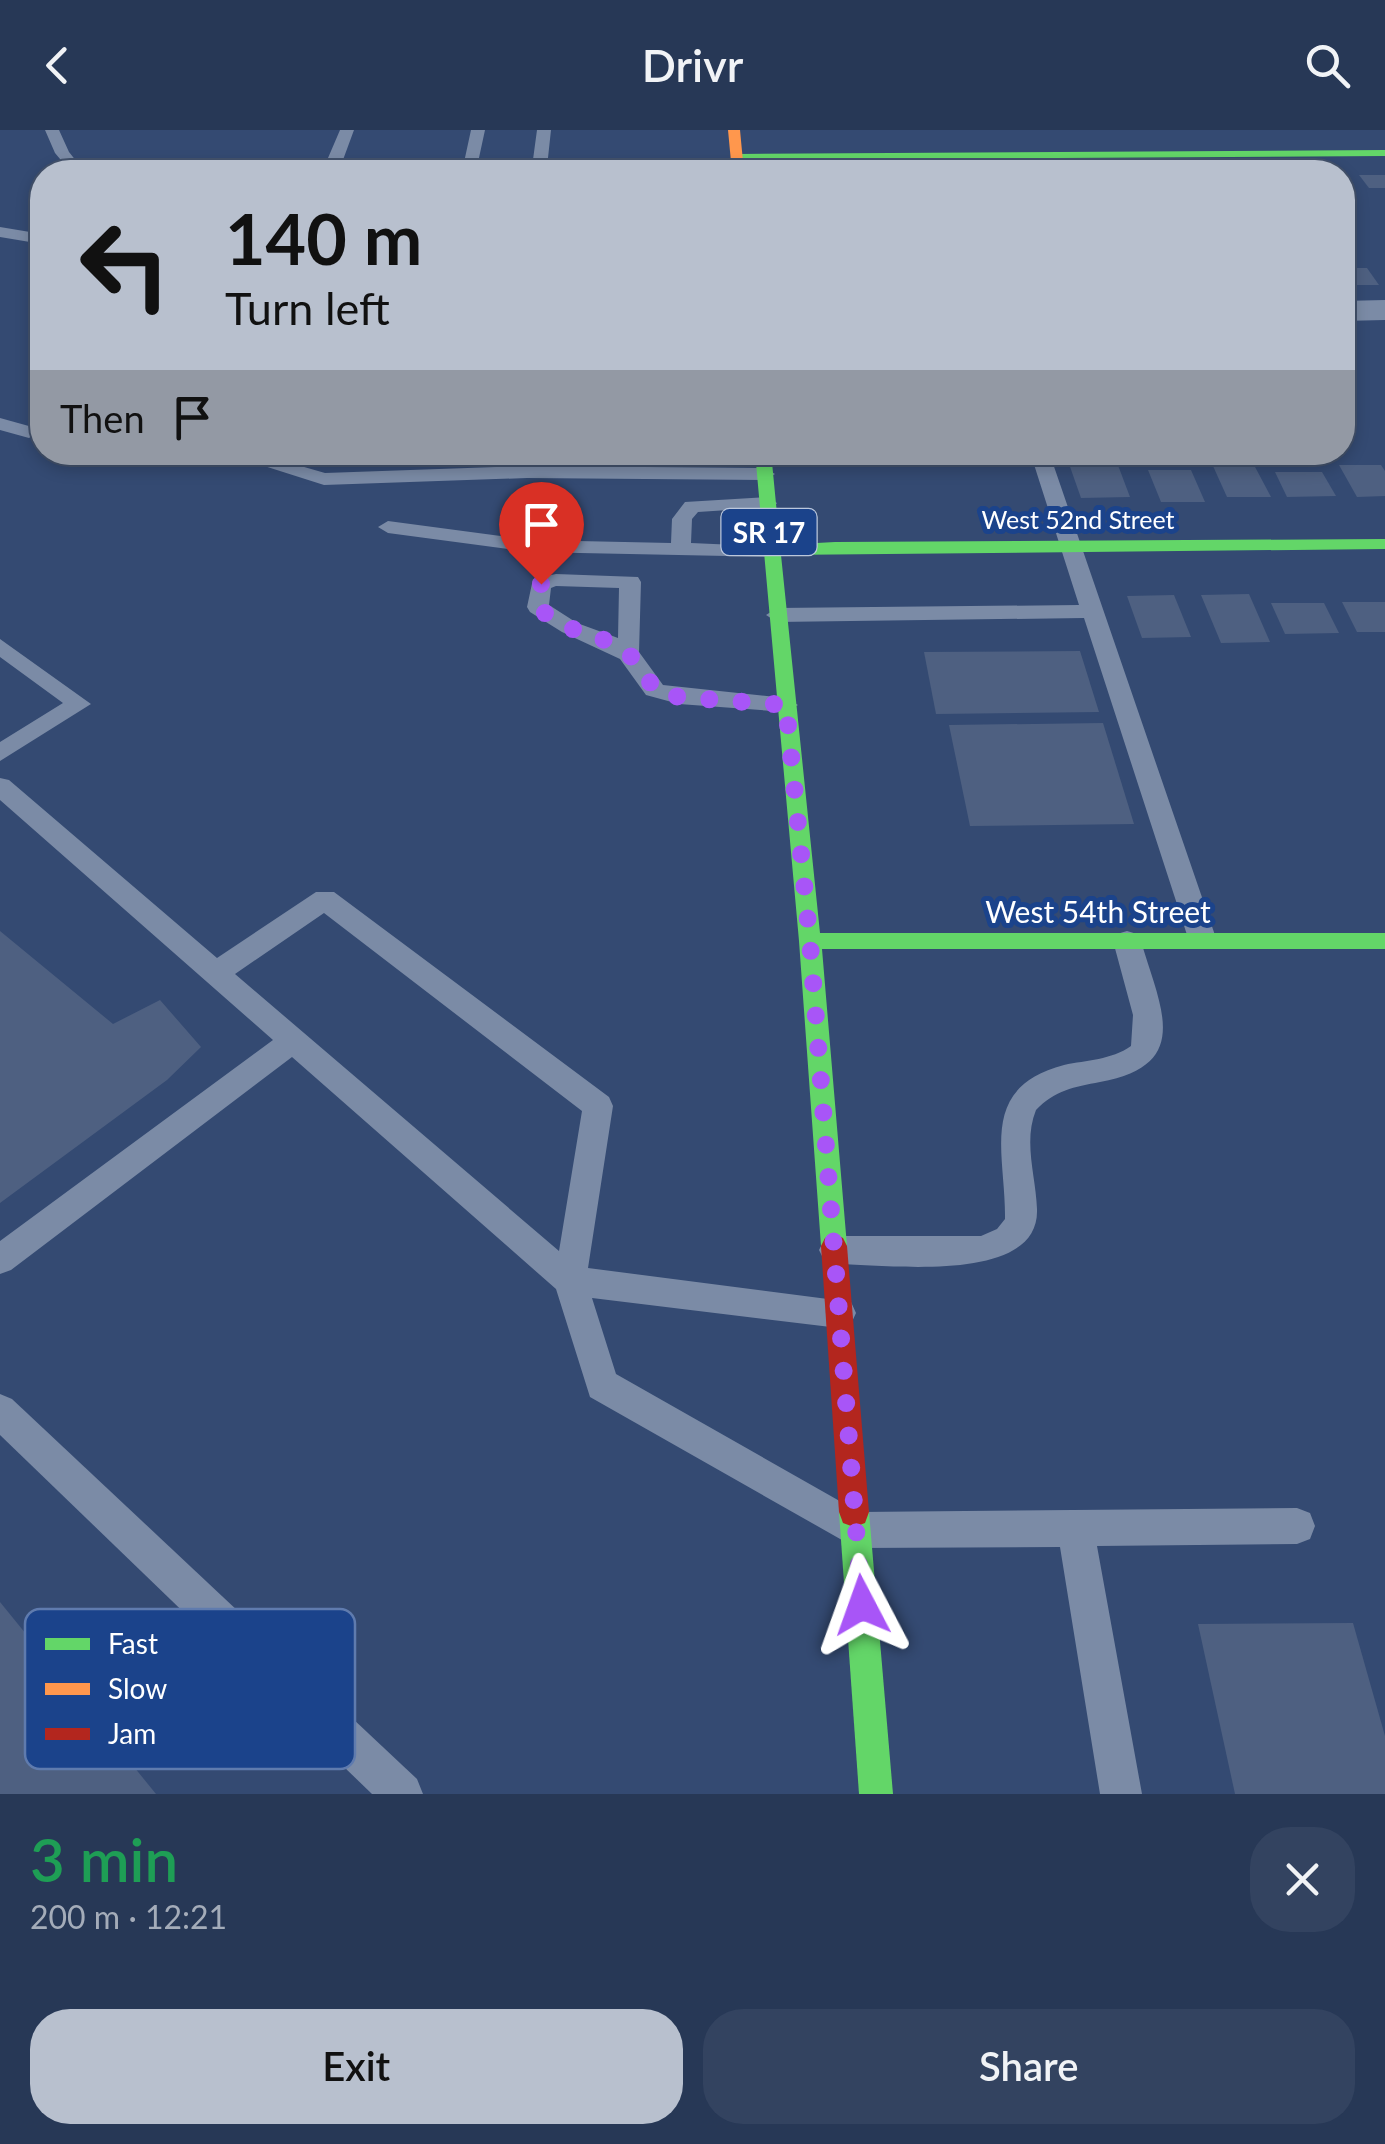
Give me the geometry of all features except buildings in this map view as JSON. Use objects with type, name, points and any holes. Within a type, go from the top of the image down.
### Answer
[{"type":"street","points":[[734,130],[737,160]]},
{"type":"street","points":[[1040,160],[1385,152]]},
{"type":"street","points":[[1355,311],[1385,310]]},
{"type":"street","name":"SR 17","points":[[764,465],[810,942],[876,1794]]},
{"type":"street","name":"West 52nd Street","points":[[770,552],[1385,544]]},
{"type":"street","name":"West 54th Street","points":[[810,942],[1385,942]]},
{"type":"lane","points":[[52,130],[71,160]]},
{"type":"lane","points":[[336,160],[347,130]]},
{"type":"lane","points":[[471,160],[478,130]]},
{"type":"lane","points":[[540,160],[544,130]]},
{"type":"lane","points":[[0,232],[30,237]]},
{"type":"lane","points":[[0,424],[29,432]]},
{"type":"lane","points":[[273,465],[324,480],[711,465]]},
{"type":"lane","points":[[518,465],[527,472]]},
{"type":"lane","points":[[1043,465],[1203,942]]},
{"type":"lane","points":[[680,549],[682,518],[692,506],[767,504]]},
{"type":"lane","points":[[388,527],[531,546],[770,552]]},
{"type":"lane","points":[[629,650],[549,618],[538,607],[541,584],[556,580],[630,582],[629,650],[654,690],[679,697],[786,705]]},
{"type":"lane","points":[[776,615],[1090,611]]},
{"type":"lane","points":[[0,646],[78,704],[0,753]]},
{"type":"lane","points":[[0,786],[570,1281],[839,1313]]},
{"type":"lane","points":[[216,973],[324,899],[598,1106],[570,1281],[602,1385],[856,1530],[1298,1526]]},
{"type":"lane","points":[[834,1250],[983,1250],[1008,1239],[1020,1223],[1016,1124],[1025,1102],[1041,1085],[1060,1075],[1125,1066],[1142,1053],[1148,1041],[1128,942]]},
{"type":"lane","points":[[0,1260],[294,1040]]},
{"type":"lane","points":[[0,1411],[208,1609]]},
{"type":"lane","points":[[1074,1528],[1121,1794]]},
{"type":"lane","points":[[355,1749],[402,1794]]},
{"type":"traffic: fast","points":[[737,157],[1385,153]]},
{"type":"traffic: fast","points":[[764,465],[810,941],[834,1246]]},
{"type":"traffic: fast","points":[[771,551],[835,547],[1385,544]]},
{"type":"traffic: fast","points":[[810,941],[1385,941]]},
{"type":"traffic: fast","points":[[854,1512],[876,1794]]},
{"type":"traffic: slow","points":[[734,130],[737,160]]},
{"type":"traffic: jam","points":[[834,1246],[854,1512]]},
{"type":"route","points":[[541,584],[538,607],[549,618],[629,650],[654,690],[679,697],[786,705],[810,942],[862,1605]]}]
